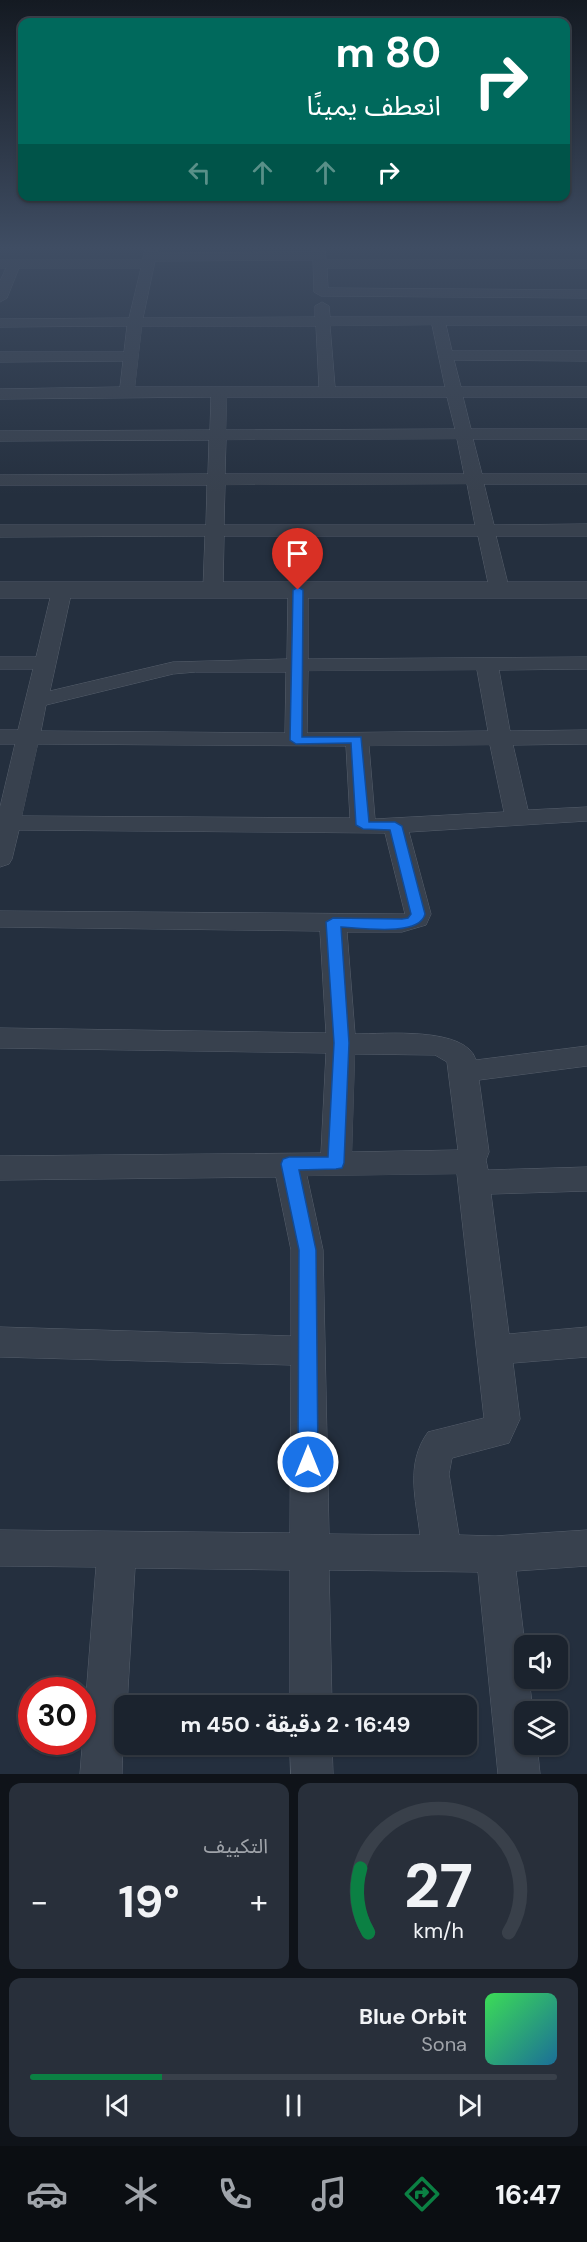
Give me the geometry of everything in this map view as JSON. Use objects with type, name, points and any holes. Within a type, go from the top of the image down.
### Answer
[{"type":"street","points":[[0,349],[1,330]]},
{"type":"street","points":[[127,392],[134,330]]},
{"type":"street","points":[[324,330],[327,392]]},
{"type":"street","points":[[440,330],[462,434],[500,592]]},
{"type":"street","points":[[446,355],[587,356]]},
{"type":"street","points":[[0,357],[130,356]]},
{"type":"street","points":[[0,394],[587,392]]},
{"type":"street","points":[[213,589],[219,393]]},
{"type":"street","points":[[0,436],[587,434]]},
{"type":"street","points":[[0,480],[587,479]]},
{"type":"street","points":[[0,531],[587,530]]},
{"type":"street","points":[[0,590],[213,589],[500,592],[587,590]]},
{"type":"street","points":[[0,859],[4,823],[28,737],[62,590]]},
{"type":"street","points":[[296,740],[295,666],[298,590]]},
{"type":"street","points":[[0,663],[45,663]]},
{"type":"street","points":[[36,701],[173,668],[587,663]]},
{"type":"street","points":[[487,664],[518,819]]},
{"type":"street","points":[[0,737],[296,740],[587,737]]},
{"type":"street","points":[[357,739],[363,825]]},
{"type":"street","points":[[4,823],[395,826],[587,813]]},
{"type":"street","points":[[0,919],[402,924],[417,919],[418,914],[395,826]]},
{"type":"street","points":[[333,922],[341,1043],[336,1163]]},
{"type":"street","points":[[0,1038],[435,1045],[450,1049],[461,1057],[473,1138],[472,1172],[502,1419],[496,1432],[441,1444],[434,1454],[431,1474],[442,1553]]},
{"type":"street","points":[[463,1072],[587,1056]]},
{"type":"street","points":[[0,1168],[453,1163],[472,1172],[587,1179]]},
{"type":"street","points":[[289,1164],[307,1250],[311,1695]]},
{"type":"street","points":[[0,1342],[308,1351]]},
{"type":"street","points":[[493,1350],[587,1342]]},
{"type":"street","points":[[0,1548],[495,1554],[587,1548]]},
{"type":"street","points":[[100,1774],[117,1549]]},
{"type":"street","points":[[495,1554],[519,1774]]},
{"type":"street","points":[[311,1755],[312,1774]]},
{"type":"route","points":[[298,590],[295,666],[296,740],[357,739],[363,825],[395,826],[418,914],[417,919],[402,924],[333,922],[341,1043],[336,1163],[289,1164],[307,1250],[308,1462]]}]
